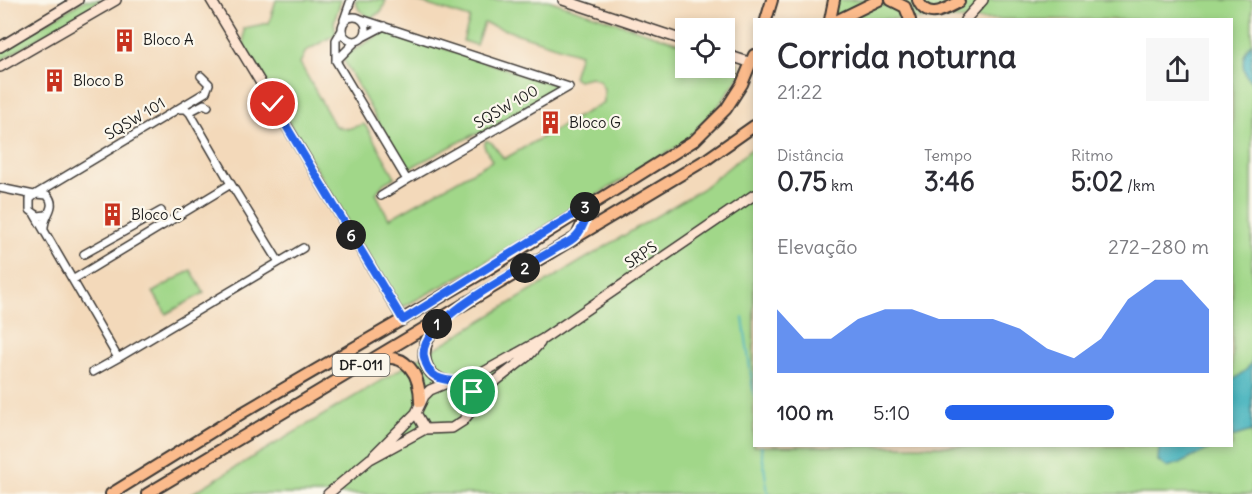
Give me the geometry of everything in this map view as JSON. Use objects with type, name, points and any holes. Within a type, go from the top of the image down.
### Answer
[{"type":"main road","points":[[0,47],[78,0]]},
{"type":"main road","points":[[0,67],[116,0]]},
{"type":"main road","points":[[211,0],[403,320]]},
{"type":"main road","points":[[563,0],[675,37]]},
{"type":"main road","points":[[767,18],[772,0]]},
{"type":"main road","points":[[830,18],[834,0]]},
{"type":"main road","points":[[842,18],[877,1],[891,0],[904,7],[909,18]]},
{"type":"main road","points":[[918,0],[921,6],[931,13],[938,13],[960,1]]},
{"type":"main road","points":[[967,18],[983,0]]},
{"type":"main road","points":[[939,18],[960,1]]},
{"type":"main road","points":[[735,58],[753,64]]},
{"type":"main road","name":"DF-011","points":[[111,494],[242,413],[403,320],[695,140],[720,116],[753,66]]},
{"type":"main road","name":"DF-011","points":[[147,494],[707,159],[753,127]]},
{"type":"main road","points":[[707,159],[753,133]]},
{"type":"main road","name":"SRPS","points":[[466,382],[543,339],[753,196]]},
{"type":"main road","points":[[577,236],[592,203]]},
{"type":"main road","points":[[448,313],[434,327],[426,340],[423,353],[429,371],[435,377],[466,382],[474,398]]},
{"type":"main road","name":"SRPS","points":[[370,459],[425,429],[452,428],[463,421],[471,411],[474,398],[529,355],[543,339]]},
{"type":"main road","points":[[362,364],[386,357],[406,363],[418,380],[420,402]]},
{"type":"main road","points":[[420,402],[430,390],[449,381]]},
{"type":"main road","name":"SRPS","points":[[328,494],[370,459],[416,413],[420,402]]},
{"type":"main road","points":[[416,413],[425,429]]},
{"type":"street","points":[[336,61],[367,30],[351,0]]},
{"type":"street","points":[[351,0],[343,26],[348,39],[360,39],[384,26]]},
{"type":"street","points":[[360,18],[349,17],[343,26],[336,40],[336,61],[407,180],[381,196]]},
{"type":"street","name":"SQSW 100","points":[[360,18],[569,87],[407,180]]},
{"type":"street","points":[[179,109],[209,88],[207,80],[201,75]]},
{"type":"street","points":[[189,112],[204,104],[208,106]]},
{"type":"street","name":"SQSW 101","points":[[35,194],[179,109],[189,112],[279,262]]},
{"type":"street","points":[[50,198],[55,183]]},
{"type":"street","points":[[74,279],[231,184]]},
{"type":"street","points":[[0,188],[15,192],[44,193],[50,198],[53,205],[46,215],[44,231]]},
{"type":"street","points":[[15,192],[29,204],[118,358]]},
{"type":"street","points":[[29,204],[35,194]]},
{"type":"street","points":[[84,254],[161,211]]},
{"type":"street","points":[[35,215],[46,215]]},
{"type":"street","points":[[127,230],[136,243]]},
{"type":"street","points":[[93,372],[303,248]]},
{"type":"green space","points":[[85,0],[102,0],[0,61],[0,50]]},
{"type":"green space","points":[[276,0],[341,0],[334,22],[336,34],[306,51],[300,63],[335,126],[347,129],[364,124],[395,177],[384,183],[376,193],[389,219],[492,161],[484,146],[486,140],[492,143],[504,159],[604,102],[604,89],[599,80],[591,77],[578,80],[573,77],[580,54],[484,23],[476,45],[463,41],[470,18],[412,0],[548,0],[675,42],[675,78],[735,78],[735,62],[738,63],[740,75],[717,108],[682,144],[479,266],[403,307],[397,305],[244,47],[244,28],[269,23]]},
{"type":"green space","points":[[355,0],[386,0],[382,11],[371,18],[359,10]]},
{"type":"green space","points":[[830,0],[1252,0],[1252,494],[191,494],[702,189],[753,148],[753,447],[1233,447],[1233,18],[823,18]]},
{"type":"green space","points":[[387,30],[556,85],[557,89],[483,133],[473,135],[408,169],[402,165],[343,59],[347,54]]},
{"type":"green space","points":[[191,270],[204,293],[166,314],[153,292]]},
{"type":"water","points":[[1252,43],[1252,83],[1245,73],[1243,63],[1245,53]]},
{"type":"water","points":[[1252,361],[1252,431],[1233,437],[1233,380],[1247,369]]},
{"type":"water","points":[[1159,447],[1213,447],[1181,463],[1167,467],[1158,461]]},
{"type":"waterway","points":[[743,318],[753,389]]},
{"type":"waterway","points":[[761,447],[768,494]]},
{"type":"place","name":"Bloco A","points":[[125,40]]},
{"type":"place","name":"Bloco B","points":[[55,81]]},
{"type":"place","name":"Bloco G","points":[[551,123]]},
{"type":"place","name":"Bloco C","points":[[113,215]]},
{"type":"route","points":[[273,104],[403,320],[592,203],[577,236],[448,313],[434,327],[426,340],[423,353],[429,371],[440,380],[466,382],[473,392]]}]
